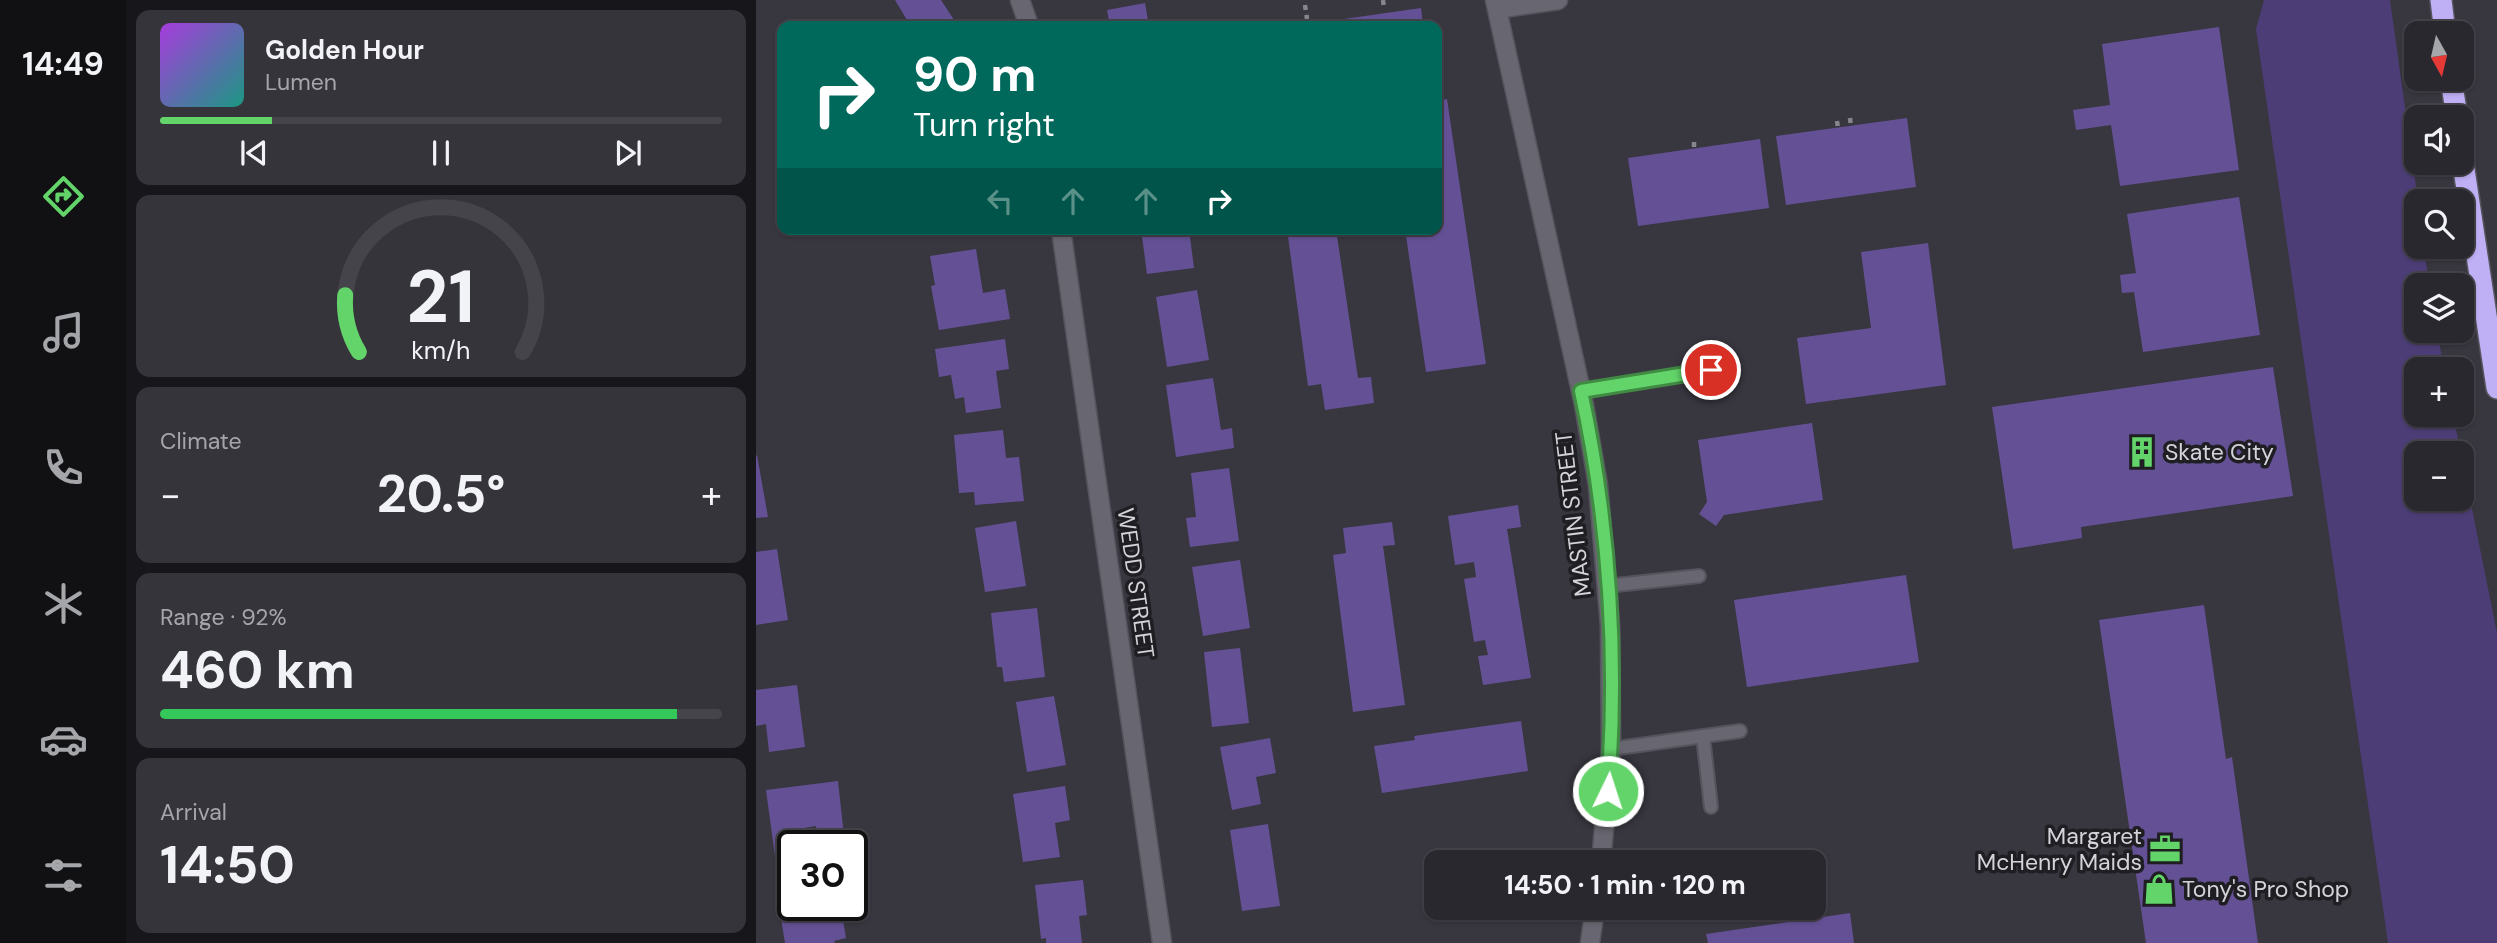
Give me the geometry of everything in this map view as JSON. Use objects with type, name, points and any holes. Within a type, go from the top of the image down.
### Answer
[{"type":"highway","points":[[2441,0],[2444,21]]},
{"type":"highway","points":[[2465,175],[2497,388]]},
{"type":"street","points":[[1020,0],[1027,21]]},
{"type":"street","points":[[1496,4],[1558,0]]},
{"type":"street","name":"MASTIN STREET","points":[[1496,4],[1581,391],[1598,485],[1610,625],[1611,749],[1602,850]]},
{"type":"street","name":"WEDD STREET","points":[[1063,235],[1162,943]]},
{"type":"street","points":[[1590,943],[1593,920]]},
{"type":"lane","points":[[1581,391],[1711,370]]},
{"type":"lane","points":[[1607,586],[1699,576]]},
{"type":"lane","points":[[1611,749],[1740,731]]},
{"type":"lane","points":[[1703,736],[1711,807]]},
{"type":"path","points":[[1383,0],[1384,8]]},
{"type":"path","points":[[1305,5],[1307,19]]},
{"type":"path","points":[[1850,118],[1851,126]]},
{"type":"path","points":[[1837,121],[1838,128]]},
{"type":"shaded area","points":[[2264,0],[2390,0],[2405,105],[2404,175],[2414,175],[2416,189],[2404,189],[2404,259],[2426,259],[2427,273],[2404,273],[2404,343],[2439,343],[2442,357],[2404,357],[2404,427],[2456,427],[2458,441],[2404,441],[2404,511],[2472,511],[2497,633],[2497,943],[2388,943],[2256,29]]},
{"type":"building","points":[[895,0],[941,0],[955,21],[905,21]]},
{"type":"building","points":[[1145,3],[1148,21],[1109,21],[1107,10]]},
{"type":"building","points":[[1421,8],[1422,21],[1330,21]]},
{"type":"building","points":[[2219,27],[2239,170],[2120,186],[2111,125],[2076,130],[2073,110],[2110,105],[2102,44]]},
{"type":"building","points":[[1447,99],[1486,364],[1426,372],[1406,235],[1442,235],[1442,100]]},
{"type":"building","points":[[1907,118],[1916,187],[1786,205],[1776,136]]},
{"type":"building","points":[[1760,139],[1769,208],[1638,226],[1628,158]]},
{"type":"building","points":[[2239,197],[2260,335],[2143,352],[2134,292],[2122,293],[2120,275],[2136,273],[2127,214]]},
{"type":"building","points":[[1142,235],[1190,235],[1194,268],[1147,274]]},
{"type":"building","points":[[1288,235],[1337,235],[1358,378],[1371,377],[1374,403],[1325,410],[1321,384],[1308,386]]},
{"type":"building","points":[[1928,243],[1946,385],[1806,404],[1797,338],[1871,328],[1861,252]]},
{"type":"building","points":[[976,249],[983,293],[1005,289],[1010,319],[939,330],[931,286],[935,285],[930,256]]},
{"type":"building","points":[[1197,290],[1209,360],[1167,367],[1156,297]]},
{"type":"building","points":[[1005,339],[1009,369],[996,371],[1001,408],[966,413],[964,397],[955,399],[951,375],[939,377],[935,349]]},
{"type":"building","name":"Skate City","points":[[2273,367],[2293,496],[2081,527],[2082,538],[2013,549],[1992,407]]},
{"type":"building","points":[[1213,378],[1221,430],[1232,428],[1234,448],[1176,457],[1166,385]]},
{"type":"building","points":[[1812,423],[1823,500],[1724,515],[1716,526],[1699,514],[1707,502],[1698,440]]},
{"type":"building","points":[[1003,430],[1006,458],[1019,457],[1024,501],[975,505],[974,492],[959,493],[954,435]]},
{"type":"building","points":[[756,456],[768,517],[756,518]]},
{"type":"building","points":[[1229,468],[1239,541],[1190,547],[1186,518],[1196,517],[1191,473]]},
{"type":"building","points":[[1518,505],[1521,527],[1507,529],[1531,678],[1483,685],[1478,656],[1488,655],[1485,640],[1474,642],[1464,579],[1476,577],[1474,562],[1455,565],[1448,516]]},
{"type":"building","points":[[1016,521],[1026,586],[985,592],[975,528]]},
{"type":"building","points":[[1392,522],[1395,545],[1383,546],[1405,705],[1353,712],[1333,555],[1346,553],[1343,528]]},
{"type":"building","points":[[777,549],[788,620],[756,625],[756,552]]},
{"type":"building","points":[[1240,560],[1250,628],[1203,636],[1192,567]]},
{"type":"building","points":[[1906,575],[1919,662],[1747,687],[1734,600]]},
{"type":"building","points":[[2204,605],[2226,759],[2232,757],[2258,943],[2146,943],[2099,620]]},
{"type":"building","points":[[1037,608],[1045,677],[1004,682],[1002,667],[997,667],[991,613]]},
{"type":"building","points":[[1240,648],[1249,723],[1212,727],[1204,652]]},
{"type":"building","points":[[797,685],[805,747],[769,752],[766,724],[756,726],[756,690]]},
{"type":"building","points":[[1054,696],[1066,765],[1027,772],[1016,702]]},
{"type":"building","points":[[1521,721],[1528,771],[1382,793],[1374,746],[1415,740],[1414,736]]},
{"type":"building","points":[[1270,738],[1276,773],[1256,777],[1261,804],[1232,810],[1220,747]]},
{"type":"building","points":[[838,781],[843,830],[816,830],[816,826],[804,830],[777,830],[776,864],[766,790]]},
{"type":"building","points":[[1065,786],[1070,820],[1055,823],[1060,857],[1023,862],[1013,794]]},
{"type":"building","points":[[1268,824],[1280,906],[1242,911],[1230,830]]},
{"type":"building","points":[[1083,880],[1087,915],[1079,916],[1082,943],[1046,943],[1046,938],[1041,939],[1035,885]]},
{"type":"building","points":[[1850,913],[1854,943],[1708,943],[1706,934],[1802,920],[1826,920],[1826,916]]},
{"type":"building","points":[[781,921],[843,921],[846,938],[834,941],[835,943],[785,943]]},
{"type":"place","name":"Skate City","points":[[2142,452]]},
{"type":"place","name":"Margaret McHenry Maids","points":[[2165,849]]},
{"type":"place","name":"Tony's Pro Shop","points":[[2159,889]]},
{"type":"route","points":[[1608,791],[1611,749],[1610,625],[1598,485],[1581,391],[1711,370]]}]
